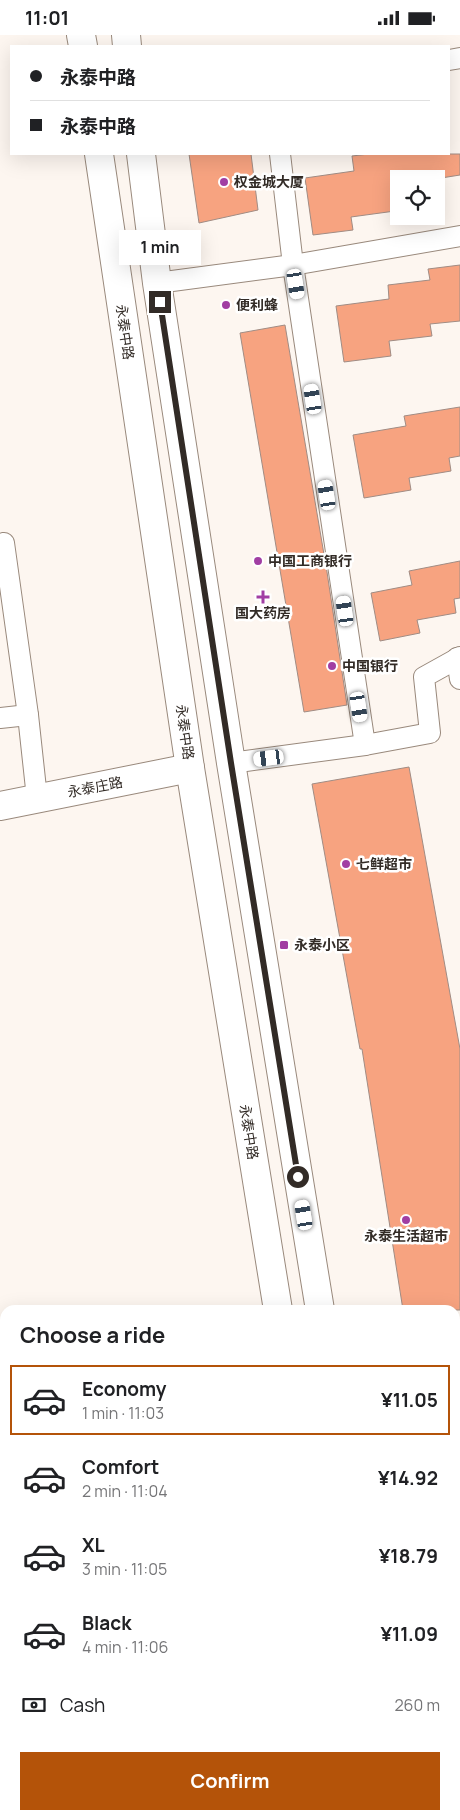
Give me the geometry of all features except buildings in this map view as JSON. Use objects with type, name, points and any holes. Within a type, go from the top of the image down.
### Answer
[{"type":"main road","name":"永泰中路","points":[[99,155],[190,768],[277,1305]]},
{"type":"main road","points":[[141,155],[157,283],[231,763],[319,1305]]},
{"type":"main road","name":"永泰庄路","points":[[0,806],[190,768]]},
{"type":"street","points":[[280,155],[293,265],[365,745]]},
{"type":"street","points":[[157,283],[293,265],[460,236]]},
{"type":"street","points":[[4,543],[28,715],[37,798]]},
{"type":"street","points":[[231,763],[365,745],[430,733],[424,677],[458,657],[460,679]]},
{"type":"street","points":[[0,717],[28,715]]},
{"type":"place","name":"权金城大厦","points":[[224,182]]},
{"type":"place","name":"便利蜂","points":[[226,305]]},
{"type":"place","name":"中国工商银行","points":[[258,561]]},
{"type":"place","name":"国大药房","points":[[263,597]]},
{"type":"place","name":"中国银行","points":[[332,666]]},
{"type":"place","name":"七鲜超市","points":[[346,864]]},
{"type":"place","name":"永泰小区","points":[[284,945]]},
{"type":"place","name":"永泰生活超市","points":[[406,1220]]},
{"type":"route","points":[[160,302],[231,763],[298,1177]]}]
